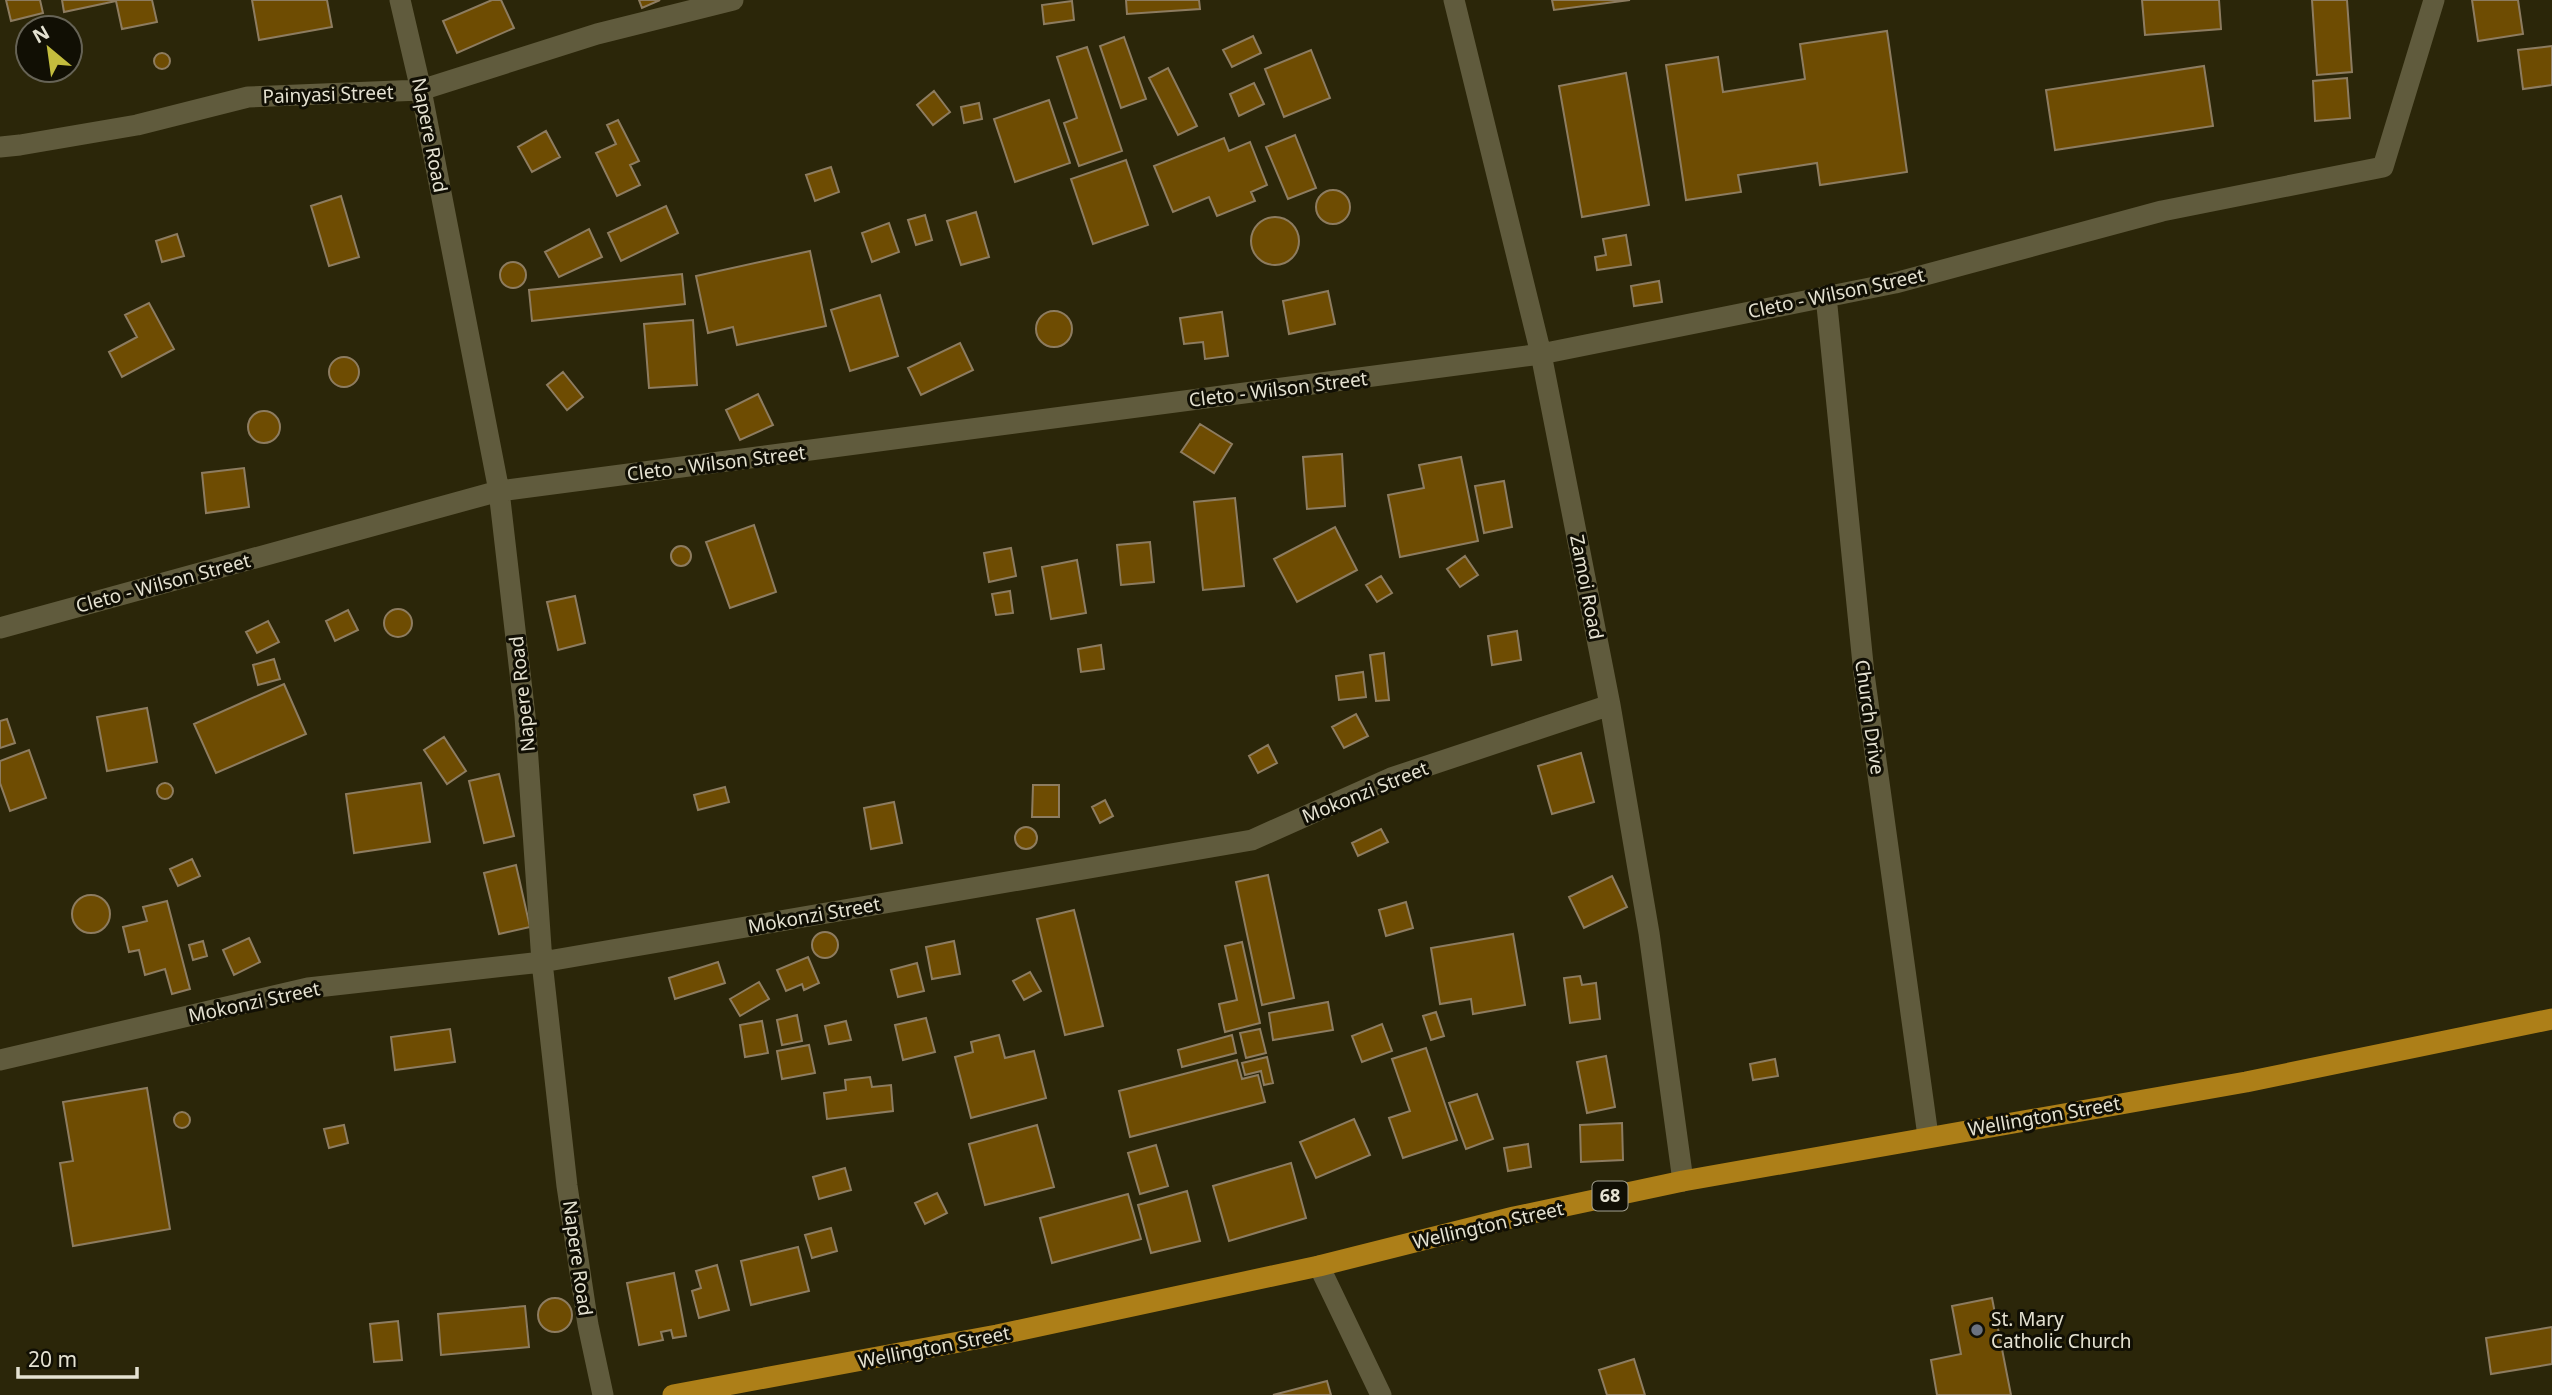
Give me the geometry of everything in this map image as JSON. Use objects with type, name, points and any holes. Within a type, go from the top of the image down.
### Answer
[{"type":"main road","name":"Wellington Street","points":[[673,1395],[997,1335],[1319,1266],[1514,1217],[1684,1181],[2246,1082],[2552,1019]]},
{"type":"street","name":"Napere Road","points":[[400,0],[421,90],[499,491],[525,716],[542,962],[567,1186],[588,1325],[603,1395]]},
{"type":"street","name":"Painyasi Street","points":[[0,147],[137,125],[248,97],[421,90],[597,34],[733,0]]},
{"type":"street","name":"Zamoi Road","points":[[1454,0],[1541,355],[1610,705],[1649,933],[1684,1181]]},
{"type":"street","name":"Cleto - Wilson Street","points":[[0,628],[499,491],[1541,355],[1895,283],[2162,211],[2383,167],[2434,0]]},
{"type":"street","name":"Church Drive","points":[[1826,296],[1864,674],[1928,1136]]},
{"type":"street","name":"Mokonzi Street","points":[[0,1060],[308,988],[542,962],[1252,840],[1391,778],[1610,705]]},
{"type":"street","points":[[1319,1266],[1381,1395]]},
{"type":"building","points":[[6,0],[40,0],[43,13],[14,14],[14,20],[11,21]]},
{"type":"building","points":[[62,0],[152,0],[157,22],[122,29],[116,1],[64,12]]},
{"type":"building","points":[[252,0],[327,0],[332,27],[259,40]]},
{"type":"building","points":[[492,0],[501,0],[514,28],[457,53],[443,21]]},
{"type":"building","points":[[639,0],[660,0],[642,8]]},
{"type":"building","points":[[1126,0],[1199,0],[1200,9],[1127,14]]},
{"type":"building","points":[[1552,0],[1630,0],[1554,10]]},
{"type":"building","points":[[2142,0],[2219,0],[2221,29],[2145,35]]},
{"type":"building","points":[[2312,0],[2347,0],[2352,72],[2317,75]]},
{"type":"building","points":[[2472,0],[2518,0],[2523,34],[2478,41]]},
{"type":"building","points":[[1072,1],[1074,20],[1044,24],[1042,5]]},
{"type":"building","points":[[1887,31],[1907,172],[1820,185],[1817,163],[1738,175],[1741,192],[1686,200],[1666,65],[1718,57],[1723,92],[1805,79],[1800,44]]},
{"type":"building","points":[[1253,36],[1261,53],[1232,67],[1223,50]]},
{"type":"building","points":[[1124,37],[1146,99],[1121,108],[1100,46]]},
{"type":"building","points":[[2552,46],[2552,85],[2523,89],[2518,50]]},
{"type":"building","points":[[1087,47],[1122,151],[1079,166],[1064,123],[1077,118],[1057,57]]},
{"type":"building","points":[[1311,50],[1330,98],[1284,117],[1265,69]]},
{"type":"building","points":[[159,53],[165,53],[170,61],[168,67],[159,69],[154,64],[154,58]]},
{"type":"building","points":[[2204,66],[2213,126],[2055,150],[2046,90]]},
{"type":"building","points":[[1168,68],[1197,126],[1178,135],[1149,78]]},
{"type":"building","points":[[1626,73],[1649,205],[1582,217],[1559,86]]},
{"type":"building","points":[[2347,78],[2350,118],[2315,121],[2313,81]]},
{"type":"building","points":[[1254,83],[1264,104],[1239,116],[1230,94]]},
{"type":"building","points":[[934,91],[950,112],[933,125],[917,105]]},
{"type":"building","points":[[1049,100],[1070,163],[1015,182],[994,119]]},
{"type":"building","points":[[979,103],[982,119],[964,123],[961,107]]},
{"type":"building","points":[[618,120],[639,161],[630,165],[640,185],[617,196],[596,153],[616,144],[607,125]]},
{"type":"building","points":[[546,131],[560,157],[532,172],[518,147]]},
{"type":"building","points":[[1295,135],[1316,188],[1288,199],[1266,147]]},
{"type":"building","points":[[1224,138],[1229,151],[1250,142],[1267,185],[1251,192],[1255,201],[1217,216],[1209,197],[1173,212],[1154,166]]},
{"type":"building","points":[[1126,160],[1148,225],[1093,244],[1071,179]]},
{"type":"building","points":[[831,167],[839,192],[815,201],[806,175]]},
{"type":"building","points":[[1333,190],[1345,195],[1350,207],[1345,219],[1333,224],[1321,219],[1316,207],[1321,195]]},
{"type":"building","points":[[341,196],[359,257],[329,266],[311,206]]},
{"type":"building","points":[[666,206],[678,233],[621,261],[608,233]]},
{"type":"building","points":[[976,212],[989,257],[961,265],[947,221]]},
{"type":"building","points":[[925,215],[932,240],[916,245],[908,220]]},
{"type":"building","points":[[1275,217],[1292,224],[1299,241],[1292,258],[1275,265],[1258,258],[1251,241],[1258,224]]},
{"type":"building","points":[[889,223],[899,252],[872,262],[862,233]]},
{"type":"building","points":[[589,229],[602,257],[559,277],[545,252]]},
{"type":"building","points":[[177,234],[184,256],[162,262],[156,241]]},
{"type":"building","points":[[1626,235],[1631,265],[1597,270],[1595,257],[1606,255],[1603,239]]},
{"type":"building","points":[[810,251],[826,326],[737,345],[733,327],[708,333],[696,276]]},
{"type":"building","points":[[513,262],[522,266],[526,275],[522,284],[513,288],[504,284],[500,275],[504,266]]},
{"type":"building","points":[[682,274],[685,304],[532,321],[529,290]]},
{"type":"building","points":[[1659,281],[1662,302],[1634,306],[1631,286]]},
{"type":"building","points":[[1328,291],[1335,324],[1289,334],[1283,301]]},
{"type":"building","points":[[880,295],[898,356],[850,371],[831,310]]},
{"type":"building","points":[[149,303],[174,349],[122,377],[109,352],[137,337],[125,315]]},
{"type":"building","points":[[1054,311],[1067,316],[1072,329],[1067,342],[1054,347],[1041,342],[1036,329],[1041,316]]},
{"type":"building","points":[[1222,312],[1228,356],[1205,359],[1203,342],[1184,344],[1180,318]]},
{"type":"building","points":[[693,320],[697,385],[649,388],[644,324]]},
{"type":"building","points":[[960,343],[973,370],[921,395],[908,368]]},
{"type":"building","points":[[344,357],[355,361],[359,372],[355,383],[344,387],[333,383],[329,372],[333,361]]},
{"type":"building","points":[[563,372],[583,397],[567,410],[547,385]]},
{"type":"building","points":[[758,394],[773,425],[740,440],[726,410]]},
{"type":"building","points":[[264,411],[275,416],[280,427],[275,438],[264,443],[253,438],[248,427],[253,416]]},
{"type":"building","points":[[1200,424],[1232,444],[1214,473],[1181,452]]},
{"type":"building","points":[[1342,454],[1345,506],[1307,509],[1303,457]]},
{"type":"building","points":[[1461,457],[1478,541],[1400,557],[1388,495],[1424,488],[1419,465]]},
{"type":"building","points":[[244,468],[249,507],[206,513],[202,473]]},
{"type":"building","points":[[1504,481],[1512,527],[1484,533],[1475,486]]},
{"type":"building","points":[[1235,498],[1244,586],[1203,590],[1194,502]]},
{"type":"building","points":[[754,525],[776,592],[730,608],[706,542]]},
{"type":"building","points":[[1335,527],[1357,570],[1297,602],[1274,559]]},
{"type":"building","points":[[1150,542],[1154,582],[1121,585],[1117,545]]},
{"type":"building","points":[[681,546],[688,549],[691,556],[688,563],[681,566],[674,563],[671,556],[674,549]]},
{"type":"building","points":[[1011,548],[1016,576],[989,582],[984,553]]},
{"type":"building","points":[[1465,556],[1478,575],[1460,587],[1447,569]]},
{"type":"building","points":[[1077,560],[1086,613],[1051,619],[1042,567]]},
{"type":"building","points":[[1381,576],[1392,593],[1377,602],[1366,585]]},
{"type":"building","points":[[1010,591],[1013,613],[996,615],[992,594]]},
{"type":"building","points":[[575,596],[585,643],[558,650],[547,602]]},
{"type":"building","points":[[398,609],[408,613],[412,623],[408,633],[398,637],[388,633],[384,623],[388,613]]},
{"type":"building","points":[[348,610],[358,630],[335,641],[326,621]]},
{"type":"building","points":[[268,621],[279,642],[257,653],[246,632]]},
{"type":"building","points":[[1517,631],[1521,660],[1492,665],[1488,636]]},
{"type":"building","points":[[1101,645],[1104,669],[1081,672],[1078,649]]},
{"type":"building","points":[[1384,653],[1389,700],[1376,701],[1370,655]]},
{"type":"building","points":[[274,659],[280,679],[258,685],[253,665]]},
{"type":"building","points":[[1363,672],[1366,697],[1339,700],[1336,676]]},
{"type":"building","points":[[284,684],[306,734],[216,773],[194,724]]},
{"type":"building","points":[[147,708],[157,762],[107,771],[97,717]]},
{"type":"building","points":[[1356,714],[1368,736],[1344,748],[1332,727]]},
{"type":"building","points":[[7,719],[15,743],[0,748],[0,721]]},
{"type":"building","points":[[444,737],[466,771],[447,784],[424,750]]},
{"type":"building","points":[[1268,745],[1277,763],[1258,773],[1249,756]]},
{"type":"building","points":[[29,750],[46,798],[10,811],[0,783],[0,761]]},
{"type":"building","points":[[1581,753],[1594,802],[1552,814],[1538,766]]},
{"type":"building","points":[[499,774],[514,836],[484,843],[469,781]]},
{"type":"building","points":[[162,783],[168,783],[173,791],[171,797],[162,799],[157,794],[157,788]]},
{"type":"building","points":[[421,783],[430,842],[354,853],[346,794]]},
{"type":"building","points":[[1033,785],[1059,785],[1059,817],[1032,817]]},
{"type":"building","points":[[725,787],[729,802],[698,810],[694,795]]},
{"type":"building","points":[[1105,800],[1113,816],[1100,823],[1092,807]]},
{"type":"building","points":[[894,802],[902,843],[871,849],[864,808]]},
{"type":"building","points":[[1026,827],[1034,830],[1037,838],[1034,846],[1026,849],[1018,846],[1015,838],[1018,830]]},
{"type":"building","points":[[1381,829],[1388,842],[1358,856],[1352,843]]},
{"type":"building","points":[[192,859],[200,876],[178,886],[170,869]]},
{"type":"building","points":[[516,865],[530,927],[499,934],[484,873]]},
{"type":"building","points":[[1268,875],[1294,998],[1262,1005],[1236,882]]},
{"type":"building","points":[[1612,876],[1627,907],[1584,928],[1569,897]]},
{"type":"building","points":[[91,895],[105,900],[110,914],[105,928],[91,933],[77,928],[72,914],[77,900]]},
{"type":"building","points":[[167,901],[190,989],[172,994],[165,969],[145,975],[139,950],[129,952],[123,927],[147,921],[143,907]]},
{"type":"building","points":[[1406,902],[1413,928],[1386,936],[1379,910]]},
{"type":"building","points":[[1074,910],[1103,1026],[1065,1035],[1037,919]]},
{"type":"building","points":[[825,932],[834,936],[838,945],[834,954],[825,958],[816,954],[812,945],[816,936]]},
{"type":"building","points":[[1513,934],[1525,1005],[1473,1014],[1471,999],[1440,1004],[1431,948]]},
{"type":"building","points":[[249,938],[260,962],[234,975],[223,950]]},
{"type":"building","points":[[203,941],[207,956],[193,960],[189,945]]},
{"type":"building","points":[[954,941],[960,974],[932,979],[926,947]]},
{"type":"building","points":[[1242,942],[1260,1023],[1225,1032],[1219,1004],[1237,1000],[1225,946]]},
{"type":"building","points":[[808,957],[819,983],[804,990],[802,984],[786,991],[777,970]]},
{"type":"building","points":[[718,962],[725,983],[675,999],[669,978]]},
{"type":"building","points":[[917,963],[924,991],[898,997],[891,970]]},
{"type":"building","points":[[1030,972],[1041,991],[1024,1000],[1013,981]]},
{"type":"building","points":[[1580,976],[1582,985],[1596,983],[1600,1019],[1570,1023],[1564,978]]},
{"type":"building","points":[[759,982],[769,999],[740,1016],[730,999]]},
{"type":"building","points":[[1328,1002],[1333,1030],[1273,1040],[1269,1013]]},
{"type":"building","points":[[1436,1012],[1444,1036],[1431,1040],[1423,1016]]},
{"type":"building","points":[[797,1015],[802,1041],[782,1045],[777,1020]]},
{"type":"building","points":[[926,1018],[935,1052],[903,1060],[895,1025]]},
{"type":"building","points":[[762,1021],[768,1053],[745,1057],[740,1025]]},
{"type":"building","points":[[846,1021],[851,1040],[829,1044],[825,1026]]},
{"type":"building","points":[[1382,1024],[1392,1051],[1362,1062],[1352,1036]]},
{"type":"building","points":[[450,1029],[455,1062],[395,1070],[391,1037]]},
{"type":"building","points":[[1260,1029],[1266,1053],[1246,1058],[1240,1033]]},
{"type":"building","points":[[999,1035],[1005,1058],[1034,1051],[1046,1098],[971,1118],[955,1057],[973,1052],[971,1042]]},
{"type":"building","points":[[1232,1035],[1236,1053],[1182,1067],[1178,1050]]},
{"type":"building","points":[[809,1045],[815,1073],[782,1079],[777,1051]]},
{"type":"building","points":[[1426,1048],[1457,1140],[1403,1158],[1389,1118],[1410,1111],[1392,1059]]},
{"type":"building","points":[[1606,1056],[1615,1107],[1587,1113],[1577,1062]]},
{"type":"building","points":[[1267,1057],[1273,1083],[1264,1085],[1261,1071],[1245,1075],[1242,1063]]},
{"type":"building","points":[[1775,1059],[1778,1076],[1753,1080],[1750,1064]]},
{"type":"building","points":[[1237,1060],[1242,1079],[1258,1075],[1265,1102],[1130,1137],[1119,1091]]},
{"type":"building","points":[[870,1077],[872,1087],[891,1085],[893,1111],[827,1119],[824,1093],[846,1090],[845,1080]]},
{"type":"building","points":[[147,1088],[170,1229],[73,1246],[60,1163],[73,1161],[63,1102]]},
{"type":"building","points":[[1477,1094],[1493,1139],[1466,1149],[1449,1103]]},
{"type":"building","points":[[179,1112],[185,1112],[190,1120],[188,1126],[179,1128],[174,1123],[174,1117]]},
{"type":"building","points":[[1354,1119],[1370,1155],[1316,1178],[1300,1142]]},
{"type":"building","points":[[1622,1123],[1623,1160],[1581,1162],[1580,1125]]},
{"type":"building","points":[[344,1125],[348,1143],[329,1148],[324,1129]]},
{"type":"building","points":[[1037,1125],[1054,1187],[985,1205],[969,1144]]},
{"type":"building","points":[[1528,1144],[1531,1167],[1508,1171],[1504,1148]]},
{"type":"building","points":[[1156,1145],[1168,1186],[1140,1194],[1128,1153]]},
{"type":"building","points":[[1291,1163],[1306,1218],[1229,1241],[1213,1186]]},
{"type":"building","points":[[845,1168],[851,1190],[819,1199],[813,1177]]},
{"type":"building","points":[[1187,1191],[1200,1241],[1151,1253],[1138,1205]]},
{"type":"building","points":[[937,1193],[947,1213],[925,1224],[915,1203]]},
{"type":"building","points":[[1128,1194],[1141,1239],[1052,1263],[1040,1218]]},
{"type":"building","points":[[831,1228],[837,1251],[812,1258],[805,1235]]},
{"type":"building","points":[[798,1247],[809,1291],[751,1305],[741,1261]]},
{"type":"building","points":[[717,1265],[729,1310],[699,1318],[692,1291],[701,1288],[696,1271]]},
{"type":"building","points":[[674,1273],[686,1336],[673,1338],[671,1330],[661,1332],[663,1340],[639,1345],[627,1283]]},
{"type":"building","points":[[555,1298],[567,1303],[572,1315],[567,1327],[555,1332],[543,1327],[538,1315],[543,1303]]},
{"type":"building","name":"St. Mary Catholic Church","points":[[1992,1298],[2011,1395],[1937,1395],[1931,1360],[1961,1354],[1952,1306]]},
{"type":"building","points":[[525,1306],[529,1347],[441,1355],[438,1314]]},
{"type":"building","points":[[398,1321],[402,1360],[374,1362],[370,1324]]},
{"type":"building","points":[[2552,1327],[2552,1364],[2491,1374],[2486,1338]]},
{"type":"building","points":[[1634,1359],[1645,1395],[1607,1395],[1599,1370]]},
{"type":"building","points":[[1327,1381],[1331,1395],[1273,1395]]},
{"type":"place","name":"St. Mary Catholic Church","points":[[1977,1330]]}]
